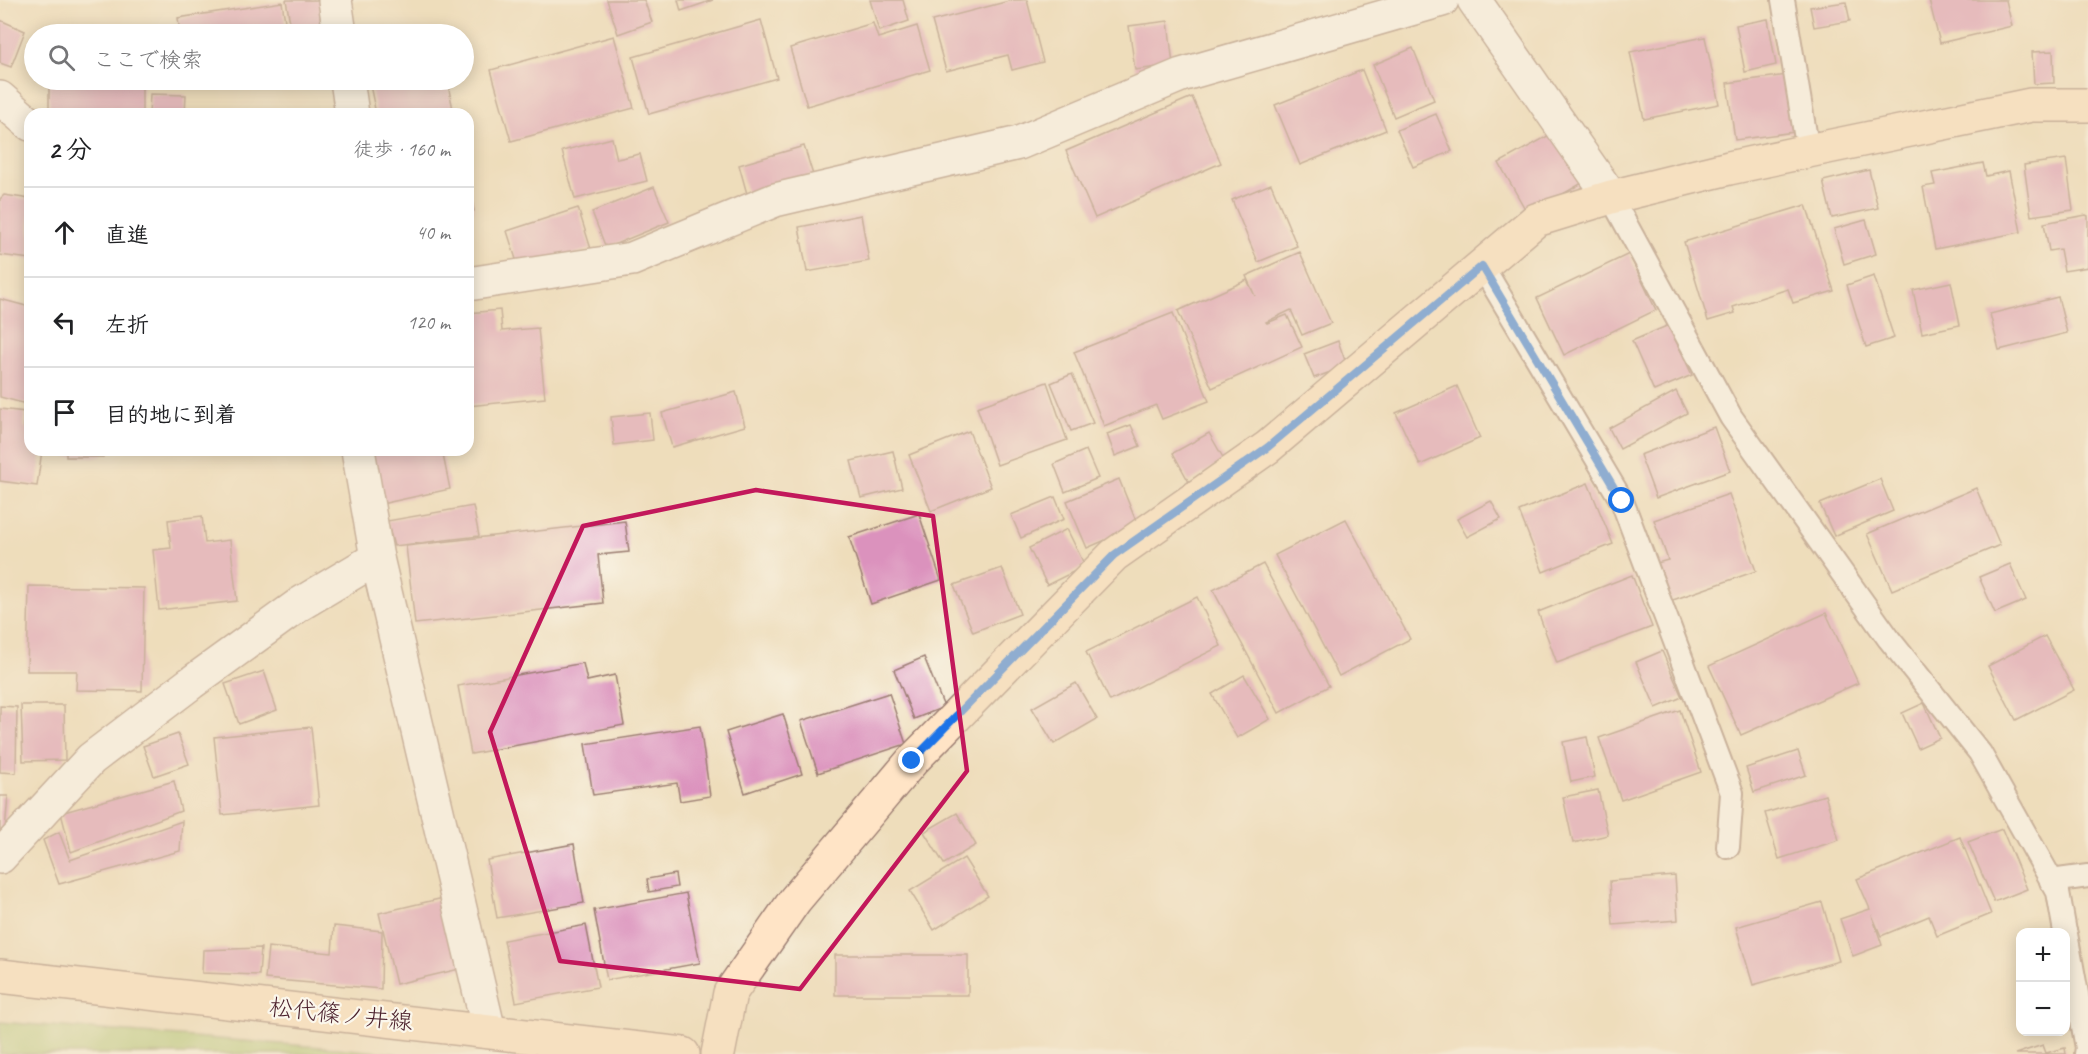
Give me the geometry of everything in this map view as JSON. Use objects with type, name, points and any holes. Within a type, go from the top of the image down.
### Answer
[{"type":"street","points":[[335,0],[339,24]]},
{"type":"street","points":[[474,283],[632,259],[775,200],[1019,143],[1181,75],[1442,0]]},
{"type":"street","points":[[1474,0],[1611,197]]},
{"type":"street","points":[[348,90],[351,108]]},
{"type":"street","points":[[0,98],[24,119]]},
{"type":"street","points":[[718,1054],[730,993],[795,900],[912,761],[1114,555],[1268,447],[1536,220],[1611,197],[1808,151],[2031,105],[2088,105]]},
{"type":"street","points":[[359,456],[376,558],[489,1030]]},
{"type":"street","points":[[0,856],[91,759],[191,682],[300,604],[376,558]]},
{"type":"street","name":"松代篠ノ井線","points":[[0,976],[489,1030],[683,1054]]},
{"type":"lane","points":[[1783,0],[1808,151]]},
{"type":"lane","points":[[1611,197],[1731,417],[1889,639],[1980,753],[2058,892],[2064,928]]},
{"type":"lane","points":[[1482,266],[1622,501],[1732,793],[1728,847]]},
{"type":"lane","points":[[2051,881],[2088,876]]},
{"type":"lane","points":[[2070,959],[2087,1048],[2086,1054]]},
{"type":"highlighted area","points":[[756,490],[933,516],[967,771],[800,989],[560,961],[490,732],[583,526]]},
{"type":"green space","points":[[0,1022],[347,1049],[398,1054],[0,1054]]},
{"type":"building","points":[[286,0],[330,0],[334,24],[290,24]]},
{"type":"building","points":[[607,0],[644,0],[652,22],[618,34]]},
{"type":"building","points":[[678,0],[713,0],[681,11]]},
{"type":"building","points":[[870,0],[903,0],[909,21],[879,31]]},
{"type":"building","points":[[1013,0],[1027,0],[1043,62],[1012,70],[1008,55],[946,71],[932,21]]},
{"type":"building","points":[[1929,0],[2006,0],[2012,26],[1940,43]]},
{"type":"building","points":[[282,2],[285,24],[179,24],[178,18]]},
{"type":"building","points":[[1846,2],[1850,21],[1814,27],[1810,7]]},
{"type":"building","points":[[1768,19],[1776,65],[1745,72],[1736,25]]},
{"type":"building","points":[[0,20],[24,31],[24,34],[11,67],[0,63]]},
{"type":"building","points":[[761,20],[777,78],[649,114],[633,57]]},
{"type":"building","points":[[1168,21],[1173,65],[1135,70],[1129,26]]},
{"type":"building","points":[[873,23],[878,38],[917,26],[930,70],[807,106],[790,48]]},
{"type":"building","points":[[614,36],[634,108],[511,141],[491,70]]},
{"type":"building","points":[[1705,37],[1719,104],[1644,119],[1630,52]]},
{"type":"building","points":[[1413,48],[1434,100],[1394,117],[1373,65]]},
{"type":"building","points":[[2053,51],[2054,83],[2034,84],[2032,52]]},
{"type":"building","points":[[1362,70],[1386,130],[1300,165],[1275,105]]},
{"type":"building","points":[[1787,75],[1794,132],[1735,140],[1727,83]]},
{"type":"building","points":[[49,90],[142,90],[142,108],[49,108]]},
{"type":"building","points":[[371,90],[449,90],[453,108],[375,108]]},
{"type":"building","points":[[150,94],[186,95],[185,108],[149,108]]},
{"type":"building","points":[[1192,97],[1221,163],[1095,218],[1066,151]]},
{"type":"building","points":[[1436,114],[1452,151],[1413,167],[1397,130]]},
{"type":"building","points":[[1555,132],[1584,182],[1528,214],[1499,163]]},
{"type":"building","points":[[612,138],[617,159],[640,154],[647,181],[575,199],[562,151]]},
{"type":"building","points":[[804,146],[813,175],[747,194],[739,165]]},
{"type":"building","points":[[2066,159],[2073,210],[2031,216],[2024,165]]},
{"type":"building","points":[[1983,163],[1986,176],[2009,171],[2021,232],[1935,249],[1923,187],[1935,185],[1932,173]]},
{"type":"building","points":[[1869,170],[1878,208],[1832,218],[1823,181]]},
{"type":"building","points":[[1271,184],[1297,246],[1258,262],[1232,200]]},
{"type":"building","points":[[654,187],[669,222],[606,248],[592,212]]},
{"type":"building","points":[[4,195],[24,198],[24,258],[0,255],[0,199]]},
{"type":"building","points":[[1806,205],[1834,291],[1793,303],[1788,289],[1733,307],[1735,313],[1708,321],[1684,242]]},
{"type":"building","points":[[578,208],[591,249],[520,272],[507,231]]},
{"type":"building","points":[[861,215],[869,261],[807,272],[799,227]]},
{"type":"building","points":[[2088,216],[2088,267],[2064,271],[2060,249],[2049,251],[2044,223]]},
{"type":"building","points":[[1866,220],[1876,254],[1844,264],[1834,229]]},
{"type":"building","points":[[1300,252],[1331,323],[1302,335],[1291,310],[1266,322],[1287,315],[1302,347],[1212,388],[1178,311],[1247,280],[1255,296],[1246,276]]},
{"type":"building","points":[[1629,254],[1656,310],[1564,355],[1537,298]]},
{"type":"building","points":[[1874,276],[1894,338],[1866,347],[1847,285]]},
{"type":"building","points":[[1951,282],[1960,325],[1922,333],[1913,290]]},
{"type":"building","points":[[2058,297],[2067,333],[1999,350],[1990,314]]},
{"type":"building","points":[[0,299],[24,305],[24,403],[0,397]]},
{"type":"building","points":[[500,310],[502,331],[538,328],[545,398],[474,405],[474,312]]},
{"type":"building","points":[[1173,313],[1209,401],[1162,419],[1156,405],[1104,426],[1074,352]]},
{"type":"building","points":[[1669,325],[1692,375],[1654,391],[1632,341]]},
{"type":"building","points":[[1338,341],[1347,366],[1314,378],[1304,354]]},
{"type":"building","points":[[1072,374],[1093,423],[1071,431],[1051,383]]},
{"type":"building","points":[[1047,382],[1067,440],[997,465],[977,407]]},
{"type":"building","points":[[1457,386],[1480,438],[1420,465],[1396,413]]},
{"type":"building","points":[[1676,391],[1687,413],[1620,449],[1609,428]]},
{"type":"building","points":[[736,392],[745,426],[672,447],[662,413]]},
{"type":"building","points":[[0,409],[24,412],[24,456],[41,456],[37,486],[0,481]]},
{"type":"building","points":[[650,413],[653,440],[614,445],[611,417]]},
{"type":"building","points":[[1131,425],[1140,446],[1115,456],[1107,434]]},
{"type":"building","points":[[1714,427],[1730,471],[1656,498],[1640,455]]},
{"type":"building","points":[[969,431],[991,487],[931,511],[909,455]]},
{"type":"building","points":[[1209,433],[1225,461],[1189,482],[1173,453]]},
{"type":"building","points":[[1086,450],[1098,478],[1065,492],[1054,464]]},
{"type":"building","points":[[893,451],[902,488],[861,498],[851,461]]},
{"type":"building","points":[[66,456],[103,456],[103,457]]},
{"type":"building","points":[[371,456],[443,456],[450,489],[381,504]]},
{"type":"building","points":[[1119,479],[1138,526],[1087,548],[1067,501]]},
{"type":"building","points":[[1880,479],[1893,511],[1834,536],[1820,504]]},
{"type":"building","points":[[1588,483],[1613,544],[1543,572],[1519,511]]},
{"type":"building","points":[[1976,488],[2000,545],[1892,590],[1867,534]]},
{"type":"building","points":[[1729,494],[1756,571],[1670,601],[1657,563],[1668,560],[1654,520]]},
{"type":"building","points":[[1055,497],[1064,519],[1021,538],[1011,515]]},
{"type":"building","points":[[1491,501],[1501,519],[1467,537],[1457,519]]},
{"type":"building","points":[[473,506],[479,536],[394,546],[387,521]]},
{"type":"building","points":[[919,514],[941,580],[871,604],[849,537]]},
{"type":"building","points":[[202,516],[205,543],[230,540],[237,601],[159,610],[153,550],[171,548],[168,520]]},
{"type":"building","points":[[1346,519],[1410,639],[1339,676],[1275,555]]},
{"type":"building","points":[[625,521],[629,552],[598,555],[603,603],[415,624],[406,546]]},
{"type":"building","points":[[1067,529],[1085,566],[1047,585],[1029,548]]},
{"type":"building","points":[[1263,564],[1329,686],[1279,713],[1213,590]]},
{"type":"building","points":[[2010,564],[2026,600],[1995,613],[1979,577]]},
{"type":"building","points":[[1002,568],[1020,614],[973,632],[954,585]]},
{"type":"building","points":[[1632,575],[1652,627],[1557,663],[1538,612]]},
{"type":"building","points":[[29,586],[144,588],[142,691],[76,690],[77,671],[27,671]]},
{"type":"building","points":[[1197,597],[1221,646],[1110,701],[1086,652]]},
{"type":"building","points":[[1826,613],[1858,683],[1741,735],[1709,666]]},
{"type":"building","points":[[2045,636],[2074,690],[2016,720],[1988,666]]},
{"type":"building","points":[[1662,651],[1682,697],[1656,708],[1636,662]]},
{"type":"building","points":[[924,657],[944,707],[914,719],[894,670]]},
{"type":"building","points":[[583,663],[587,681],[615,675],[624,725],[471,754],[458,686]]},
{"type":"building","points":[[264,671],[277,710],[239,724],[225,684]]},
{"type":"building","points":[[1244,675],[1270,719],[1237,738],[1212,694]]},
{"type":"building","points":[[1076,683],[1097,719],[1054,744],[1032,708]]},
{"type":"building","points":[[889,693],[906,744],[818,773],[801,721]]},
{"type":"building","points":[[1924,703],[1940,738],[1918,748],[1902,713]]},
{"type":"building","points":[[21,705],[64,705],[65,760],[23,761]]},
{"type":"building","points":[[0,706],[17,707],[16,773],[0,772]]},
{"type":"building","points":[[1680,710],[1701,772],[1621,800],[1599,738]]},
{"type":"building","points":[[783,714],[802,774],[745,793],[726,732]]},
{"type":"building","points":[[700,726],[710,796],[680,801],[677,783],[593,795],[585,744]]},
{"type":"building","points":[[311,727],[319,805],[222,815],[214,737]]},
{"type":"building","points":[[178,734],[189,764],[154,776],[143,746]]},
{"type":"building","points":[[1587,737],[1595,777],[1571,782],[1563,742]]},
{"type":"building","points":[[1798,751],[1806,775],[1754,792],[1746,768]]},
{"type":"building","points":[[174,781],[181,811],[71,852],[61,813]]},
{"type":"building","points":[[1598,790],[1608,835],[1573,843],[1563,797]]},
{"type":"building","points":[[1825,795],[1839,840],[1779,859],[1765,813]]},
{"type":"building","points":[[0,796],[8,796],[5,830],[0,830]]},
{"type":"building","points":[[957,813],[976,845],[944,864],[924,832]]},
{"type":"building","points":[[182,821],[180,851],[59,884],[43,840],[59,832],[70,860]]},
{"type":"building","points":[[2002,829],[2027,889],[1994,902],[1968,842]]},
{"type":"building","points":[[1960,837],[1991,914],[1937,936],[1929,916],[1881,936],[1872,915],[1882,945],[1853,956],[1840,919],[1870,909],[1857,879]]},
{"type":"building","points":[[574,844],[584,903],[497,918],[487,860]]},
{"type":"building","points":[[964,858],[988,896],[934,930],[910,891]]},
{"type":"building","points":[[675,874],[677,887],[649,892],[647,879]]},
{"type":"building","points":[[1675,876],[1678,920],[1613,925],[1610,881]]},
{"type":"building","points":[[686,893],[700,963],[607,980],[594,910]]},
{"type":"building","points":[[452,896],[468,967],[396,984],[379,913]]},
{"type":"building","points":[[1822,902],[1839,961],[1753,985],[1736,927]]},
{"type":"building","points":[[586,925],[598,987],[516,1002],[504,940]]},
{"type":"building","points":[[334,926],[382,931],[381,989],[265,979],[268,947],[332,953]]},
{"type":"building","points":[[261,948],[259,975],[202,973],[203,950]]},
{"type":"building","points":[[835,955],[968,955],[968,995],[835,995]]},
{"type":"building","points":[[2043,1045],[2046,1053],[2065,1048],[2066,1054],[2015,1054]]},
{"type":"route","points":[[912,761],[1114,555],[1268,447],[1482,266],[1622,501]]}]
